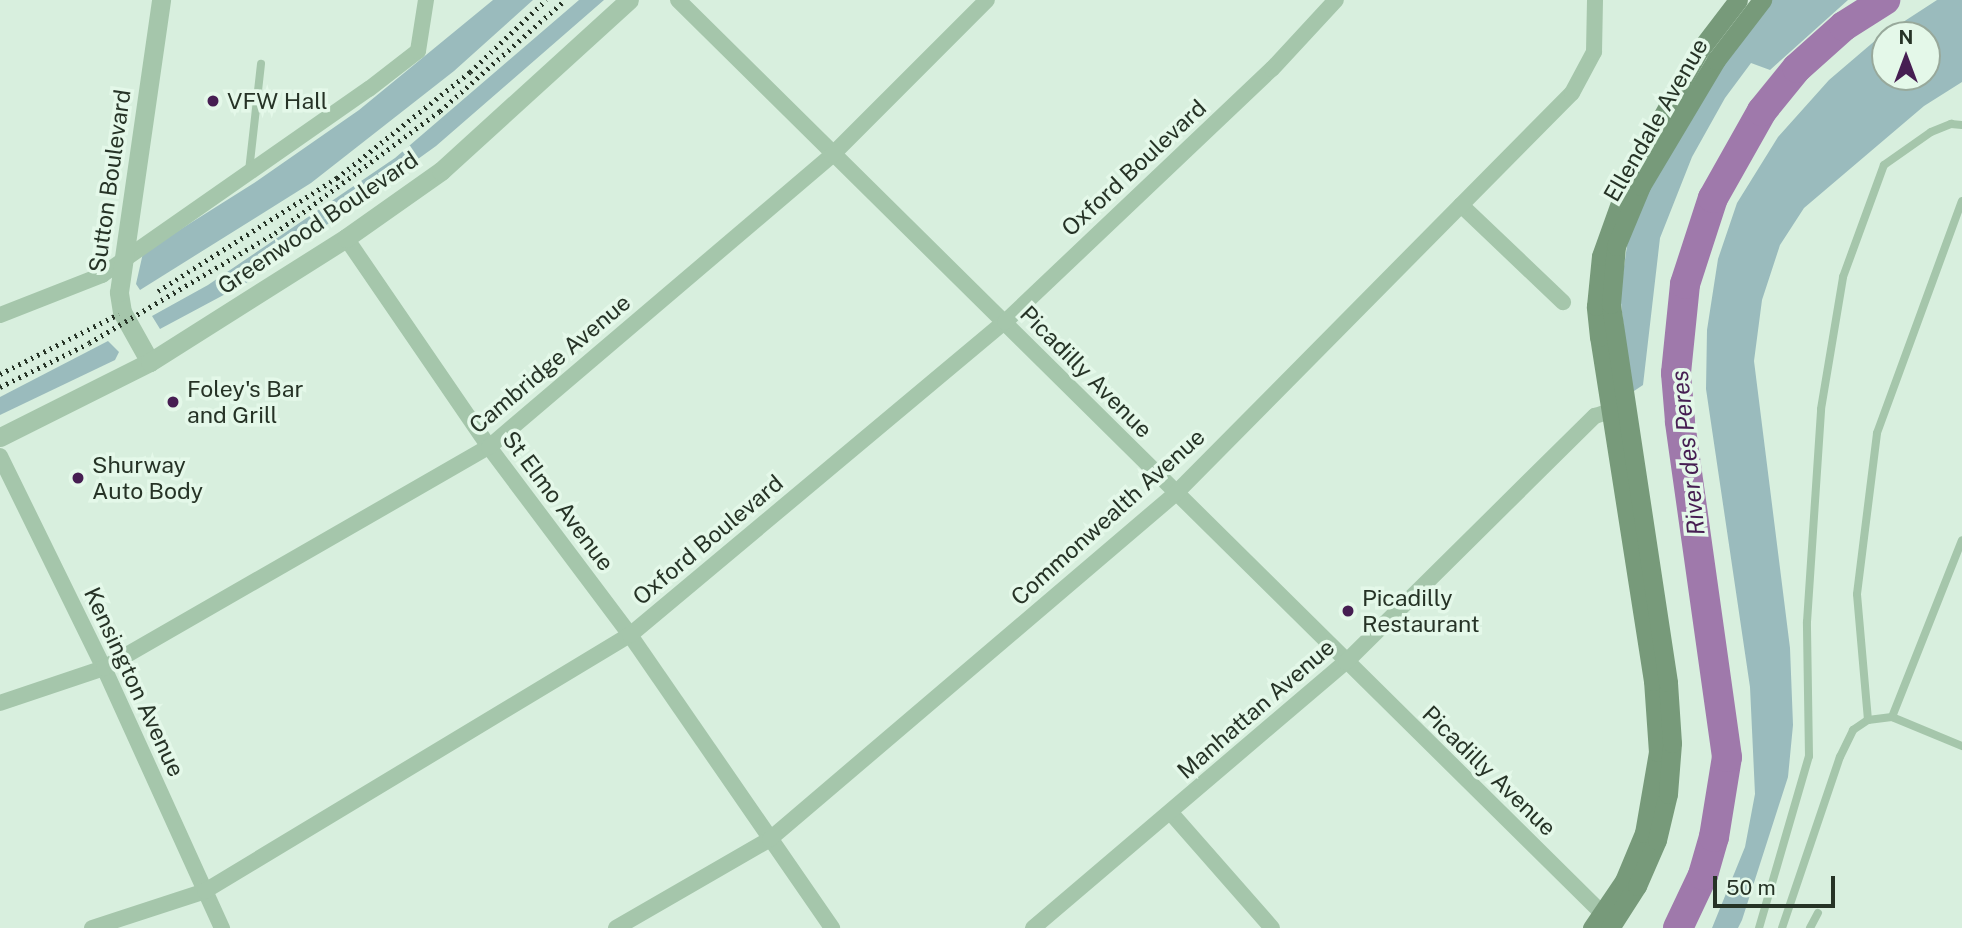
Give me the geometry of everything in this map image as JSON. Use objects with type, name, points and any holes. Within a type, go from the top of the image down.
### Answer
[{"type":"main road","name":"Ellendale Avenue","points":[[1605,924],[1637,886],[1657,840],[1668,794],[1672,743],[1668,682],[1597,306],[1601,256],[1614,211],[1699,51],[1738,0]]},
{"type":"main road","name":"Ellendale Avenue","points":[[1618,408],[1611,304],[1616,246],[1648,174],[1716,60],[1762,0]]},
{"type":"street","name":"Sutton Boulevard","points":[[150,362],[122,312],[121,261],[161,0]]},
{"type":"street","points":[[0,315],[102,275],[249,174],[418,51],[426,0]]},
{"type":"street","name":"Greenwood Boulevard","points":[[0,437],[150,362],[346,238],[441,171],[629,0]]},
{"type":"street","name":"Picadilly Avenue","points":[[678,0],[832,155],[1005,322],[1605,924]]},
{"type":"street","name":"Cambridge Avenue","points":[[0,703],[104,668],[489,447],[832,155],[987,0]]},
{"type":"street","name":"Oxford Boulevard","points":[[92,928],[205,891],[629,635],[1005,322],[1272,69],[1336,0]]},
{"type":"street","name":"Commonwealth Avenue","points":[[616,928],[770,839],[1175,494],[1572,93],[1594,52],[1595,0]]},
{"type":"street","points":[[1461,205],[1563,302]]},
{"type":"street","name":"St Elmo Avenue","points":[[346,238],[489,447],[629,635],[832,928]]},
{"type":"street","name":"Manhattan Avenue","points":[[1033,928],[1346,662],[1595,415],[1618,408]]},
{"type":"street","name":"Kensington Avenue","points":[[0,456],[104,668],[222,928]]},
{"type":"street","points":[[1171,813],[1272,928]]},
{"type":"lane","points":[[249,174],[261,64]]},
{"type":"lane","points":[[1759,928],[1809,756],[1807,622],[1821,409],[1843,277],[1884,165],[1931,132],[1951,124],[1962,125]]},
{"type":"lane","points":[[1868,720],[1857,594],[1877,433],[1962,201]]},
{"type":"lane","points":[[1892,717],[1962,540]]},
{"type":"lane","points":[[1782,928],[1845,742],[1868,720],[1892,717],[1962,746]]},
{"type":"lane","points":[[1810,928],[1818,913]]},
{"type":"shaded area","points":[[493,0],[533,0],[454,71],[311,183],[140,290],[136,284],[143,253],[257,181],[359,110]]},
{"type":"shaded area","points":[[579,0],[604,0],[436,146],[246,283],[160,329],[152,316],[208,285],[395,158]]},
{"type":"shaded area","points":[[1770,0],[1848,0],[1770,70],[1751,63],[1725,98],[1692,157],[1660,238],[1643,385],[1631,393],[1620,294],[1628,239],[1642,202],[1701,94]]},
{"type":"shaded area","points":[[1937,0],[1962,0],[1962,82],[1924,106],[1804,208],[1780,245],[1762,300],[1754,361],[1790,648],[1793,725],[1788,777],[1742,920],[1738,928],[1712,928],[1745,847],[1755,794],[1750,687],[1706,389],[1707,330],[1718,259],[1737,203],[1778,137],[1829,80],[1871,44],[1871,91],[1941,91],[1941,21],[1905,21]]},
{"type":"shaded area","points":[[108,341],[119,352],[115,360],[0,415],[0,397]]},
{"type":"waterway","name":"River des Peres","points":[[1678,928],[1703,875],[1714,837],[1727,757],[1680,421],[1676,373],[1685,284],[1713,198],[1762,111],[1797,68],[1844,26],[1885,0]]},
{"type":"railway","points":[[158,291],[337,178],[470,72],[546,0]]},
{"type":"railway","points":[[0,387],[89,343],[275,233],[440,111],[565,0]]},
{"type":"railway","points":[[0,374],[119,314]]},
{"type":"place","name":"VFW Hall","points":[[213,101]]},
{"type":"place","name":"Foley's Bar and Grill","points":[[173,402]]},
{"type":"place","name":"Shurway Auto Body","points":[[78,478]]},
{"type":"place","name":"Picadilly Restaurant","points":[[1348,611]]}]
